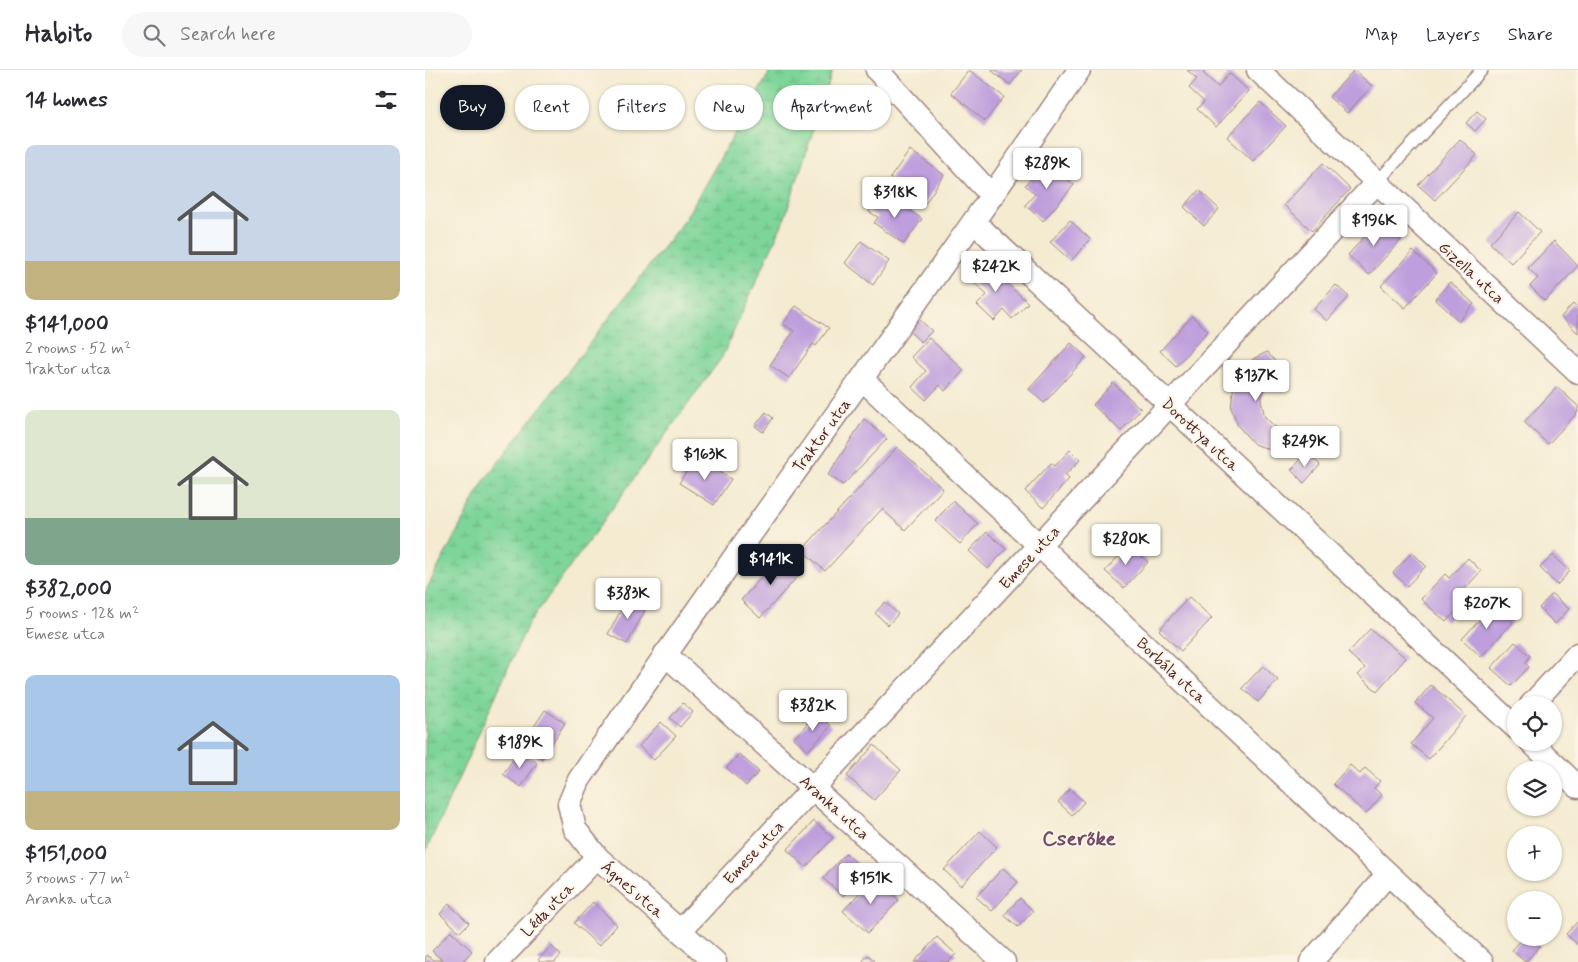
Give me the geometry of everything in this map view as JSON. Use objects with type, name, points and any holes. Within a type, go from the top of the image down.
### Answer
[{"type":"street","points":[[877,70],[992,196]]},
{"type":"street","name":"Traktor utca","points":[[569,804],[579,780],[665,654],[974,222],[1079,70]]},
{"type":"street","name":"Gizella utca","points":[[1258,70],[1578,372]]},
{"type":"street","name":"Emese utca","points":[[681,930],[1377,182]]},
{"type":"street","name":"Dorottya utca","points":[[974,222],[1507,718]]},
{"type":"street","name":"Borbála utca","points":[[862,379],[1482,962]]},
{"type":"street","name":"Aranka utca","points":[[665,654],[1004,962]]},
{"type":"street","points":[[1539,696],[1578,654]]},
{"type":"street","points":[[1540,751],[1578,787]]},
{"type":"street","name":"Ágnes utca","points":[[569,804],[575,829],[597,857],[715,962]]},
{"type":"street","name":"Léda utca","points":[[497,962],[597,857]]},
{"type":"street","points":[[1311,962],[1389,874]]},
{"type":"lane","points":[[1377,182],[1482,70]]},
{"type":"green space","points":[[771,70],[833,70],[828,85],[773,85],[773,130],[813,130],[784,220],[722,357],[527,626],[425,853],[425,592],[484,481],[685,219],[736,130],[763,130],[762,85]]},
{"type":"building","points":[[969,70],[1004,97],[985,121],[951,93]]},
{"type":"building","points":[[991,70],[1022,70],[1010,85]]},
{"type":"building","points":[[1187,70],[1206,70],[1203,73],[1218,87],[1229,73],[1249,91],[1216,127],[1197,109],[1204,102],[1189,88],[1197,79]]},
{"type":"building","points":[[1354,70],[1372,86],[1347,113],[1329,97]]},
{"type":"building","points":[[1260,102],[1286,126],[1253,161],[1227,137]]},
{"type":"building","points":[[1477,111],[1486,119],[1475,131],[1466,123]]},
{"type":"building","points":[[1460,139],[1477,155],[1435,200],[1418,185]]},
{"type":"building","points":[[910,150],[944,175],[924,205],[890,178]]},
{"type":"building","points":[[1047,161],[1074,185],[1043,221],[1025,205],[1035,194],[1025,185]]},
{"type":"building","points":[[1323,163],[1350,189],[1312,231],[1284,205]]},
{"type":"building","points":[[1199,190],[1219,209],[1204,226],[1184,207]]},
{"type":"building","points":[[880,195],[886,203],[890,196],[922,219],[904,244],[874,223],[878,217],[869,212]]},
{"type":"building","points":[[1519,212],[1540,232],[1511,263],[1490,243]]},
{"type":"building","points":[[1070,220],[1090,239],[1071,261],[1050,242]]},
{"type":"building","points":[[1379,220],[1401,240],[1369,275],[1348,255]]},
{"type":"building","points":[[861,241],[889,261],[873,285],[845,263]]},
{"type":"building","points":[[1554,241],[1578,266],[1545,301],[1530,286],[1538,278],[1528,268]]},
{"type":"building","points":[[1413,251],[1437,273],[1405,308],[1381,286]]},
{"type":"building","points":[[983,260],[1028,303],[1012,319],[1004,310],[994,321],[977,305],[987,295],[967,276]]},
{"type":"building","points":[[1450,282],[1474,304],[1459,321],[1435,299]]},
{"type":"building","points":[[1336,285],[1349,297],[1327,321],[1314,309]]},
{"type":"building","points":[[1573,304],[1578,309],[1578,333],[1561,317]]},
{"type":"building","points":[[796,306],[829,328],[816,346],[813,344],[789,378],[770,365],[794,331],[783,324]]},
{"type":"building","points":[[1192,316],[1208,331],[1176,366],[1160,351]]},
{"type":"building","points":[[919,319],[932,331],[921,342],[909,331]]},
{"type":"building","points":[[929,338],[964,370],[945,391],[940,385],[926,400],[912,387],[926,371],[911,357]]},
{"type":"building","points":[[1071,343],[1086,357],[1044,403],[1029,389]]},
{"type":"building","points":[[1267,352],[1282,369],[1265,384],[1261,401],[1265,417],[1275,427],[1285,433],[1274,451],[1254,444],[1238,426],[1231,408],[1234,382],[1253,359]]},
{"type":"building","points":[[1113,383],[1141,409],[1121,431],[1093,405]]},
{"type":"building","points":[[1557,387],[1578,406],[1578,412],[1548,444],[1524,422]]},
{"type":"building","points":[[766,412],[773,418],[763,432],[755,426]]},
{"type":"building","points":[[864,419],[887,439],[843,485],[828,475]]},
{"type":"building","points":[[897,447],[943,489],[905,530],[882,509],[825,571],[802,550]]},
{"type":"building","points":[[1070,450],[1080,460],[1065,475],[1069,479],[1043,508],[1025,491],[1051,463],[1055,466]]},
{"type":"building","points":[[1307,453],[1320,465],[1304,483],[1291,470]]},
{"type":"building","points":[[696,457],[731,479],[714,505],[679,483]]},
{"type":"building","points":[[953,501],[978,524],[960,544],[935,521]]},
{"type":"building","points":[[987,532],[1006,549],[988,569],[969,551]]},
{"type":"building","points":[[1129,545],[1148,562],[1124,588],[1105,571]]},
{"type":"building","points":[[1412,552],[1426,566],[1407,586],[1393,573]]},
{"type":"building","points":[[782,555],[801,573],[760,618],[741,600]]},
{"type":"building","points":[[1553,555],[1570,571],[1557,585],[1540,568]]},
{"type":"building","points":[[1468,558],[1481,571],[1463,591],[1469,597],[1446,622],[1421,599],[1445,574],[1449,578]]},
{"type":"building","points":[[1552,594],[1569,609],[1555,624],[1539,608]]},
{"type":"building","points":[[628,597],[647,607],[627,644],[608,634]]},
{"type":"building","points":[[1189,597],[1212,618],[1181,651],[1159,630]]},
{"type":"building","points":[[885,602],[898,614],[888,625],[875,613]]},
{"type":"building","points":[[1494,604],[1513,622],[1481,657],[1462,639]]},
{"type":"building","points":[[1370,629],[1406,658],[1377,691],[1358,675],[1365,668],[1348,653]]},
{"type":"building","points":[[1515,642],[1530,656],[1525,663],[1529,667],[1511,686],[1491,668]]},
{"type":"building","points":[[1263,666],[1278,680],[1258,702],[1242,688]]},
{"type":"building","points":[[1431,685],[1466,716],[1429,759],[1411,744],[1433,718],[1415,703]]},
{"type":"building","points":[[683,703],[693,712],[680,727],[670,718]]},
{"type":"building","points":[[545,710],[565,723],[542,759],[521,746]]},
{"type":"building","points":[[817,713],[831,726],[808,751],[794,738]]},
{"type":"building","points":[[661,722],[676,736],[654,760],[639,746]]},
{"type":"building","points":[[874,745],[901,770],[874,800],[847,776]]},
{"type":"building","points":[[519,751],[537,763],[521,787],[503,774]]},
{"type":"building","points":[[739,754],[759,772],[746,786],[727,768]]},
{"type":"building","points":[[1350,765],[1360,774],[1365,768],[1380,781],[1374,788],[1382,795],[1366,814],[1333,784]]},
{"type":"building","points":[[1070,789],[1084,802],[1072,815],[1058,802]]},
{"type":"building","points":[[814,821],[833,838],[806,867],[787,850]]},
{"type":"building","points":[[980,831],[997,847],[961,886],[944,870]]},
{"type":"building","points":[[846,853],[865,871],[843,896],[823,878]]},
{"type":"building","points":[[1003,868],[1018,882],[992,911],[976,897]]},
{"type":"building","points":[[874,877],[899,900],[868,933],[843,911]]},
{"type":"building","points":[[1020,898],[1033,911],[1018,927],[1004,915]]},
{"type":"building","points":[[593,902],[617,925],[599,946],[574,923]]},
{"type":"building","points":[[449,904],[469,923],[460,932],[440,914]]},
{"type":"building","points":[[1578,923],[1578,945],[1566,934]]},
{"type":"building","points":[[451,931],[472,951],[462,962],[425,962],[426,955],[434,960],[442,960],[432,951]]},
{"type":"building","points":[[937,937],[956,954],[948,962],[914,962]]},
{"type":"building","points":[[551,946],[561,955],[555,962],[540,962],[538,960]]},
{"type":"building","points":[[1516,946],[1540,946],[1525,962],[1512,950]]},
{"type":"building","points":[[868,955],[876,962],[862,962]]},
{"type":"district","name":"Cserőke","points":[[1079,838]]}]
